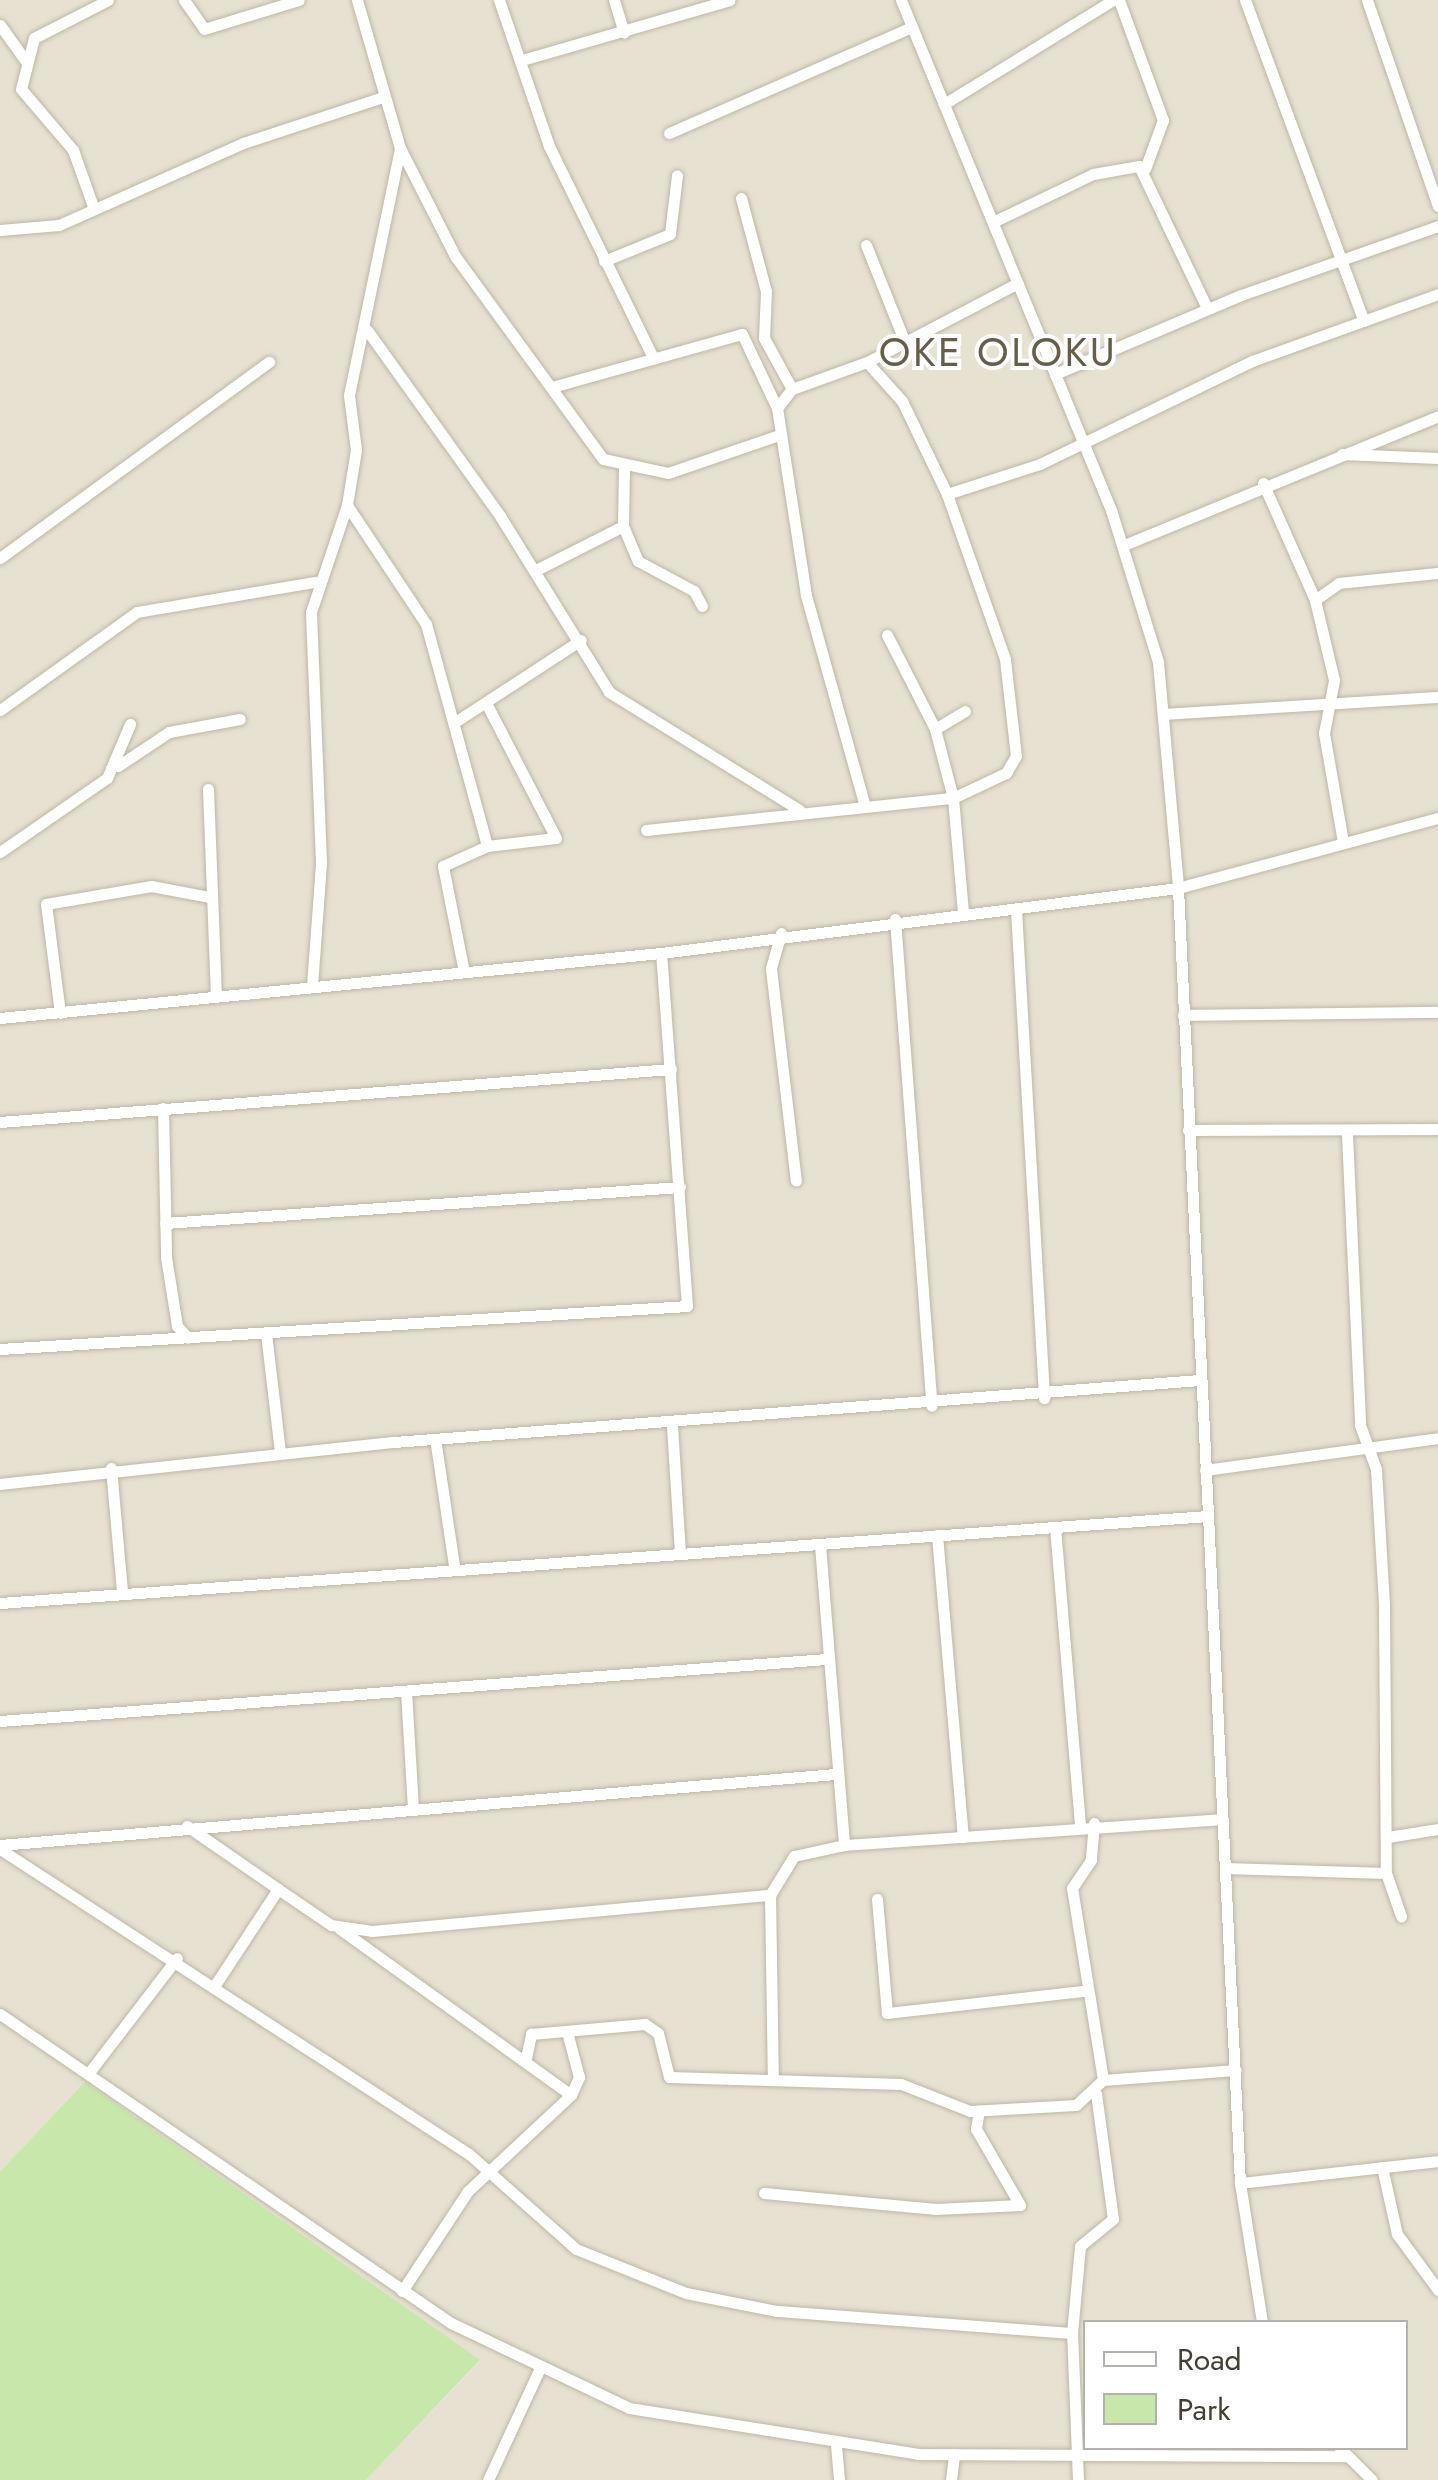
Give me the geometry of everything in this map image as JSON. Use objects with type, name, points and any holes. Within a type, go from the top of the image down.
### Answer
[{"type":"street","points":[[94,209],[72,150],[25,100],[26,60],[39,33],[108,0]]},
{"type":"street","points":[[184,0],[204,29],[299,0]]},
{"type":"street","points":[[357,0],[400,148],[455,256],[552,387],[588,446],[624,470],[688,470],[779,435]]},
{"type":"street","points":[[499,0],[549,146],[654,358]]},
{"type":"street","points":[[614,0],[624,32]]},
{"type":"street","points":[[522,60],[730,0]]},
{"type":"street","points":[[901,0],[1124,545],[1164,714],[1178,888],[1240,2184],[1262,2320]]},
{"type":"street","points":[[1091,0],[1098,12]]},
{"type":"street","points":[[944,104],[1116,0],[1163,120],[1144,169],[1207,308]]},
{"type":"street","points":[[1245,0],[1364,320]]},
{"type":"street","points":[[1367,0],[1438,206]]},
{"type":"street","points":[[0,25],[26,60]]},
{"type":"street","points":[[670,134],[912,27]]},
{"type":"street","points":[[0,230],[44,230],[243,143],[383,97]]},
{"type":"street","points":[[312,986],[322,862],[315,582],[348,504],[356,450],[349,396],[367,330],[400,148]]},
{"type":"street","points":[[994,221],[1093,174],[1144,169]]},
{"type":"street","points":[[604,261],[670,234],[677,174]]},
{"type":"street","points":[[741,198],[766,291],[764,338],[792,389]]},
{"type":"street","points":[[1055,374],[1207,308],[1438,226]]},
{"type":"street","points":[[866,245],[904,340]]},
{"type":"street","points":[[777,408],[792,389],[867,362],[1018,283]]},
{"type":"street","points":[[946,494],[1081,445],[1184,390],[1438,294]]},
{"type":"street","points":[[367,330],[536,570],[609,692],[800,810]]},
{"type":"street","points":[[552,387],[742,334],[777,408],[806,595],[864,803]]},
{"type":"street","points":[[0,558],[270,362]]},
{"type":"street","points":[[646,830],[864,803],[953,798],[1006,773],[1016,756],[1005,660],[946,494],[902,400],[867,362]]},
{"type":"street","points":[[1124,545],[1263,483],[1438,416]]},
{"type":"street","points":[[1337,454],[1438,458]]},
{"type":"street","points":[[624,470],[623,526],[638,561],[694,591],[702,606]]},
{"type":"street","points":[[1263,483],[1315,600],[1331,701],[1324,733],[1342,842]]},
{"type":"street","points":[[348,504],[426,624],[487,846]]},
{"type":"street","points":[[536,570],[623,526]]},
{"type":"street","points":[[1315,600],[1339,583],[1438,573]]},
{"type":"street","points":[[0,710],[137,612],[315,582]]},
{"type":"street","points":[[887,635],[935,729],[953,798],[963,912]]},
{"type":"street","points":[[455,722],[487,706],[581,640]]},
{"type":"street","points":[[1164,714],[1438,697]]},
{"type":"street","points":[[464,967],[443,866],[487,846],[556,838],[487,706]]},
{"type":"street","points":[[935,729],[965,711]]},
{"type":"street","points":[[0,852],[56,820],[115,768],[169,732],[240,718]]},
{"type":"street","points":[[115,768],[130,724]]},
{"type":"street","points":[[208,789],[209,897],[216,998]]},
{"type":"street","points":[[0,1018],[216,998],[464,967],[661,952],[781,933],[963,912],[1016,910],[1178,888],[1438,818]]},
{"type":"street","points":[[60,1013],[46,904],[151,886],[209,897]]},
{"type":"street","points":[[1016,910],[1044,1398]]},
{"type":"street","points":[[895,919],[932,1406]]},
{"type":"street","points":[[781,933],[771,969],[796,1182]]},
{"type":"street","points":[[0,1350],[686,1306],[661,952]]},
{"type":"street","points":[[1183,1016],[1438,1012]]},
{"type":"street","points":[[0,1122],[672,1069]]},
{"type":"street","points":[[163,1108],[166,1223],[177,1326],[188,1338]]},
{"type":"street","points":[[1188,1130],[1347,1134],[1438,1129]]},
{"type":"street","points":[[1347,1134],[1364,1445],[1373,1454],[1380,1532],[1386,1873],[1401,1916]]},
{"type":"street","points":[[166,1223],[680,1187]]},
{"type":"street","points":[[266,1332],[280,1452]]},
{"type":"street","points":[[0,1484],[75,1482],[110,1468],[280,1452],[436,1444],[1044,1398],[1200,1380]]},
{"type":"street","points":[[672,1426],[680,1553]]},
{"type":"street","points":[[1205,1470],[1364,1445],[1438,1438]]},
{"type":"street","points":[[436,1444],[454,1566]]},
{"type":"street","points":[[110,1468],[122,1592]]},
{"type":"street","points":[[0,1603],[454,1566],[820,1545],[1207,1516]]},
{"type":"street","points":[[1055,1527],[1091,1860],[1072,1888],[1084,1991],[1103,2080],[1096,2094],[1113,2219],[1080,2246],[1072,2333],[1083,2448]]},
{"type":"street","points":[[936,1535],[963,1837]]},
{"type":"street","points":[[820,1545],[835,1774],[844,1846]]},
{"type":"street","points":[[0,1721],[827,1659]]},
{"type":"street","points":[[406,1690],[413,1808]]},
{"type":"street","points":[[0,1847],[186,1826],[835,1774]]},
{"type":"street","points":[[773,2078],[770,1895],[794,1856],[844,1846],[1087,1824],[1222,1819]]},
{"type":"street","points":[[186,1826],[366,1945],[526,2058],[571,2095]]},
{"type":"street","points":[[1388,1837],[1438,1829]]},
{"type":"street","points":[[0,1847],[177,1958],[470,2154],[488,2176],[538,2208],[576,2249],[686,2293],[896,2324],[1072,2333]]},
{"type":"street","points":[[1225,1868],[1386,1873]]},
{"type":"street","points":[[215,1985],[278,1889]]},
{"type":"street","points":[[334,1926],[372,1931],[770,1895]]},
{"type":"street","points":[[877,1898],[888,2013],[1084,1991]]},
{"type":"street","points":[[366,1945],[372,1931]]},
{"type":"street","points":[[91,2070],[177,1958]]},
{"type":"street","points":[[0,2014],[91,2070],[402,2291],[539,2370],[629,2408],[836,2445],[954,2454],[1084,2459],[1343,2452],[1372,2480]]},
{"type":"street","points":[[526,2058],[531,2034],[645,2024],[658,2033],[669,2077],[901,2084],[979,2111],[1076,2105],[1096,2094]]},
{"type":"street","points":[[402,2291],[468,2191],[571,2095],[579,2077],[567,2032]]},
{"type":"street","points":[[1103,2080],[1236,2070]]},
{"type":"street","points":[[764,2193],[936,2209],[1020,2204],[976,2129],[979,2111]]},
{"type":"street","points":[[1240,2184],[1438,2161]]},
{"type":"street","points":[[1382,2168],[1398,2234],[1438,2290]]},
{"type":"street","points":[[488,2480],[539,2370]]},
{"type":"street","points":[[836,2445],[839,2480]]},
{"type":"street","points":[[1078,2480],[1083,2450]]},
{"type":"street","points":[[951,2480],[954,2454]]},
{"type":"shaded area","points":[[0,0],[1438,0],[1438,2480],[366,2480],[480,2361],[0,2172]]},
{"type":"green space","points":[[85,2082],[480,2360],[366,2480],[0,2480],[0,2172]]},
{"type":"district","name":"OKE OLOKU","points":[[998,352]]}]
